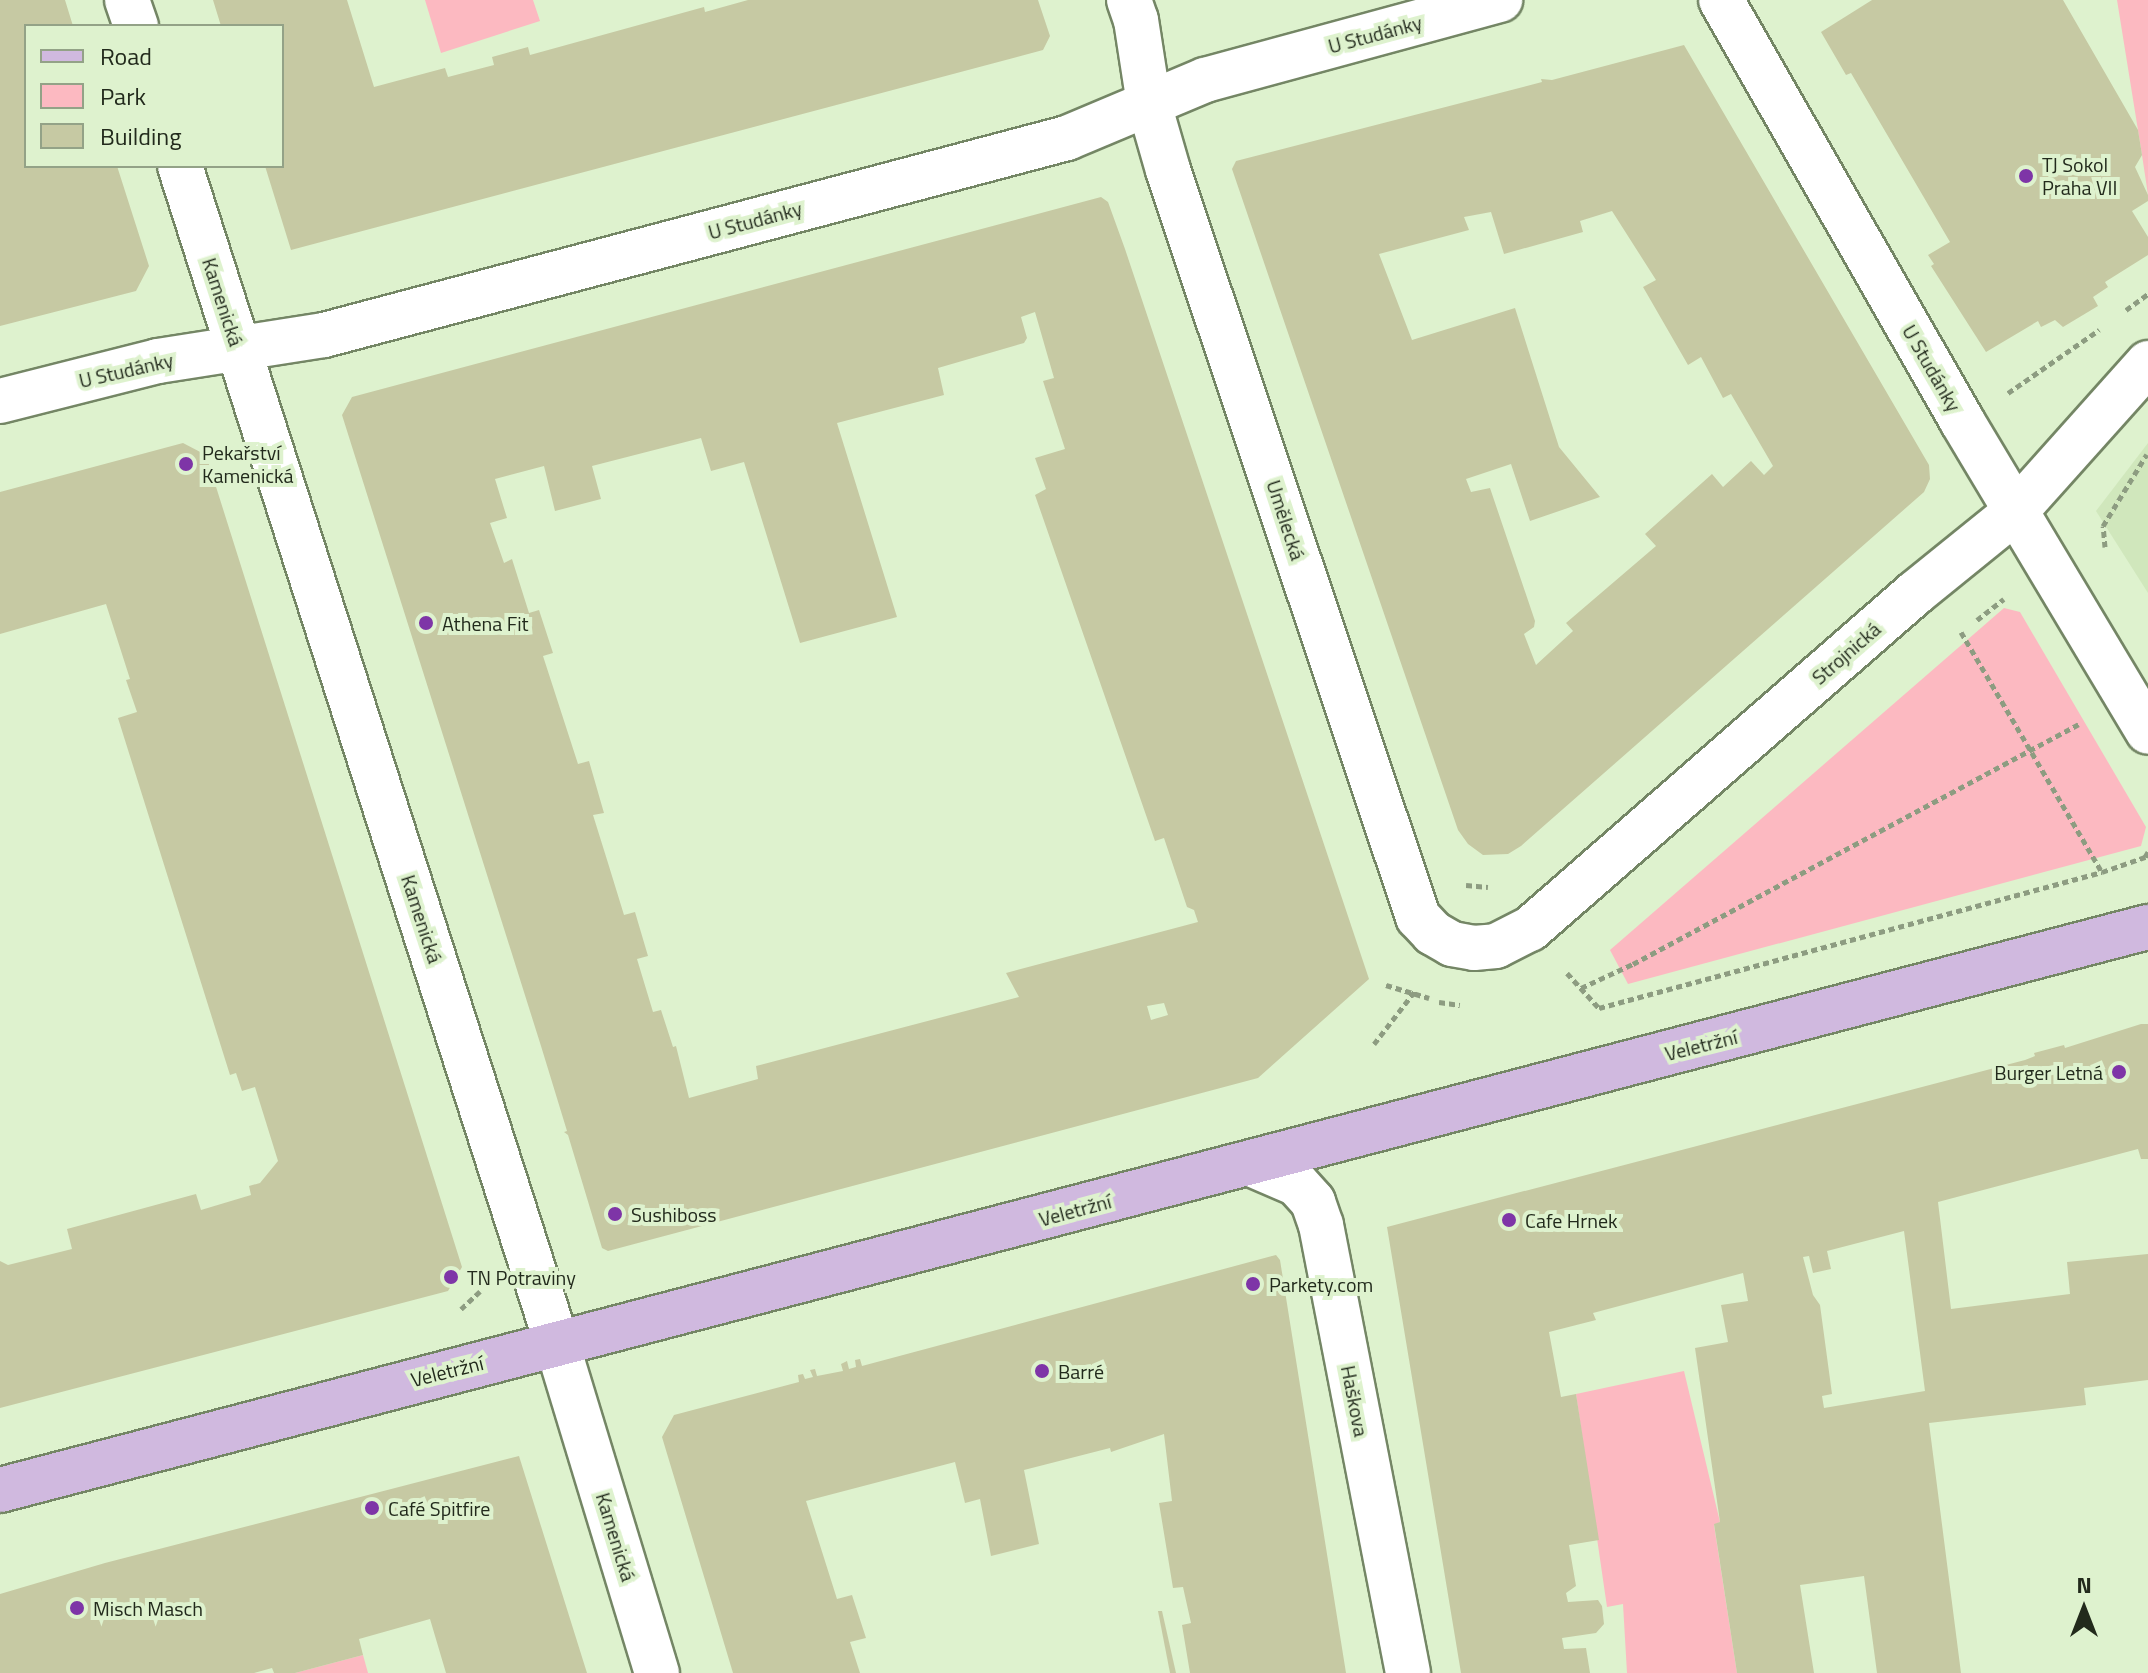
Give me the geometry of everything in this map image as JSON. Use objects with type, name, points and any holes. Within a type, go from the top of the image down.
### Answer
[{"type":"main road","name":"Veletržní","points":[[0,1490],[2148,927]]},
{"type":"street","points":[[127,0],[135,24]]},
{"type":"street","name":"Umělecká","points":[[1129,0],[1149,104],[1418,917],[1433,933],[1452,944]]},
{"type":"street","name":"U Studánky","points":[[0,401],[158,361],[324,335],[1067,138],[1205,80],[1500,0]]},
{"type":"street","name":"U Studánky","points":[[1721,0],[2015,512],[2148,732]]},
{"type":"street","name":"Kamenická","points":[[181,168],[557,1344],[657,1673]]},
{"type":"street","name":"Strojnická","points":[[1452,944],[1474,948],[1496,946],[1530,929],[1891,614],[2015,512],[2148,363]]},
{"type":"street","name":"Haškova","points":[[1251,1164],[1297,1184],[1313,1202],[1321,1225],[1408,1673]]},
{"type":"path","points":[[2124,311],[2148,294]]},
{"type":"path","points":[[1962,421],[2101,328]]},
{"type":"path","points":[[2106,561],[2103,526],[2148,453]]},
{"type":"path","points":[[1961,632],[2102,872]]},
{"type":"path","points":[[1581,988],[1633,964],[2031,751],[2125,694]]},
{"type":"path","points":[[1567,973],[1599,1008],[2102,872],[2145,857],[2148,852]]},
{"type":"path","points":[[1374,1044],[1452,944]]},
{"type":"shaded area","points":[[2148,443],[2148,593],[2096,511]]},
{"type":"green space","points":[[425,0],[533,0],[540,21],[441,53]]},
{"type":"green space","points":[[2117,0],[2148,0],[2148,195],[2142,155]]},
{"type":"green space","points":[[2004,608],[2020,612],[2146,827],[2141,846],[1628,984],[1610,950]]},
{"type":"green space","points":[[1684,1371],[1720,1522],[1714,1525],[1737,1673],[1627,1673],[1623,1604],[1607,1607],[1576,1394]]},
{"type":"green space","points":[[363,1655],[368,1673],[295,1673]]},
{"type":"building","points":[[0,0],[65,0],[72,24],[24,24],[24,168],[118,168],[149,266],[136,291],[0,326]]},
{"type":"building","points":[[213,0],[347,0],[374,87],[445,68],[448,77],[494,65],[492,57],[528,47],[530,55],[704,7],[705,12],[748,0],[1038,0],[1050,36],[1043,50],[291,250],[266,168],[284,168],[284,24],[220,24]]},
{"type":"building","name":"TJ Sokol Praha VII","points":[[1872,0],[2063,0],[2138,130],[2142,155],[2135,167],[2148,195],[2148,201],[2132,211],[2148,237],[2148,255],[2105,282],[2108,287],[2093,297],[2098,306],[2063,327],[2055,320],[2041,327],[2038,321],[1986,352],[1931,266],[1934,264],[1928,255],[1950,242],[1851,73],[1846,75],[1821,32]]},
{"type":"building","points":[[1684,45],[1929,465],[1930,479],[1924,492],[1521,846],[1508,854],[1483,855],[1468,844],[1458,830],[1232,169],[1236,161],[1542,82],[1541,79],[1552,80]],"holes":[[[1612,211],[1656,280],[1643,287],[1688,365],[1701,357],[1723,398],[1731,394],[1773,466],[1764,475],[1751,461],[1723,487],[1712,474],[1645,534],[1656,546],[1566,623],[1573,631],[1536,665],[1524,634],[1534,627],[1535,621],[1490,488],[1471,492],[1466,479],[1511,464],[1530,521],[1600,497],[1559,447],[1515,308],[1412,340],[1379,254],[1469,230],[1464,217],[1491,212],[1504,254],[1583,232],[1580,221]]]},
{"type":"building","points":[[1101,197],[1108,202],[1125,249],[1369,979],[1258,1078],[608,1251],[602,1248],[342,415],[352,397]],"holes":[[[1035,312],[1054,378],[1043,381],[1065,449],[1035,458],[1046,489],[1035,495],[1155,841],[1164,838],[1187,907],[1194,910],[1198,922],[1006,973],[1019,997],[756,1066],[758,1079],[689,1098],[676,1046],[673,1047],[661,1010],[653,1012],[637,959],[648,956],[635,912],[624,915],[593,815],[604,813],[589,761],[578,764],[543,656],[553,653],[539,610],[529,613],[512,559],[504,563],[490,523],[507,518],[495,479],[544,466],[555,511],[601,499],[592,466],[701,438],[711,471],[744,462],[800,643],[897,617],[837,423],[944,395],[938,368],[1024,343],[1027,338],[1021,317]],[[1164,1003],[1168,1015],[1151,1020],[1147,1006]]]},
{"type":"building","points":[[183,443],[206,455],[462,1267],[448,1291],[0,1408],[0,1261],[8,1265],[72,1249],[67,1229],[196,1194],[201,1210],[251,1195],[249,1186],[260,1183],[278,1161],[255,1087],[242,1091],[236,1073],[230,1075],[118,718],[137,712],[106,604],[0,634],[0,492]]},
{"type":"building","points":[[2148,1024],[2148,1159],[2141,1159],[2138,1149],[1938,1202],[1951,1309],[2070,1294],[2067,1262],[2148,1254],[2148,1380],[2084,1388],[2086,1405],[1929,1423],[1961,1673],[1877,1673],[1864,1576],[1800,1585],[1814,1673],[1737,1673],[1714,1524],[1720,1522],[1695,1348],[1728,1342],[1721,1305],[1748,1301],[1743,1273],[1593,1313],[1596,1320],[1549,1332],[1561,1397],[1576,1394],[1599,1540],[1569,1545],[1576,1586],[1566,1593],[1568,1602],[1598,1600],[1602,1606],[1604,1624],[1596,1633],[1562,1638],[1564,1649],[1586,1648],[1590,1673],[1461,1673],[1387,1227],[2025,1060],[2035,1056],[2034,1053],[2064,1045],[2065,1048]],"holes":[[[1904,1231],[1925,1391],[1824,1408],[1822,1396],[1832,1394],[1820,1305],[1813,1295],[1803,1257],[1809,1256],[1813,1273],[1831,1269],[1827,1251]]]},
{"type":"building","points":[[1276,1255],[1280,1260],[1346,1673],[1190,1673],[1182,1625],[1191,1623],[1183,1587],[1173,1588],[1159,1503],[1172,1501],[1164,1434],[1111,1452],[1110,1448],[1024,1470],[1039,1544],[991,1556],[980,1499],[965,1503],[955,1462],[806,1501],[837,1599],[852,1595],[866,1638],[850,1642],[860,1673],[733,1673],[662,1437],[674,1415],[799,1382],[798,1375],[803,1374],[805,1379],[813,1377],[810,1370],[815,1369],[817,1376],[843,1371],[841,1364],[847,1361],[849,1369],[856,1367],[855,1360],[860,1359],[862,1366]]},
{"type":"building","points":[[519,1456],[587,1673],[446,1673],[430,1619],[359,1639],[363,1655],[295,1673],[274,1673],[272,1668],[254,1673],[0,1673],[0,1594],[105,1563]]},
{"type":"building","points":[[1158,1611],[1162,1611],[1176,1673],[1170,1673]]},
{"type":"place","name":"TJ Sokol Praha VII","points":[[2026,176]]},
{"type":"place","name":"Pekařství Kamenická","points":[[186,464]]},
{"type":"place","name":"Athena Fit","points":[[426,623]]},
{"type":"place","name":"Burger Letná","points":[[2119,1072]]},
{"type":"place","name":"Sushiboss","points":[[615,1214]]},
{"type":"place","name":"Cafe Hrnek","points":[[1509,1220]]},
{"type":"place","name":"TN Potraviny","points":[[451,1277]]},
{"type":"place","name":"Parkety.com","points":[[1253,1284]]},
{"type":"place","name":"Barré","points":[[1042,1371]]},
{"type":"place","name":"Café Spitfire","points":[[372,1508]]},
{"type":"place","name":"Misch Masch","points":[[77,1608]]}]
